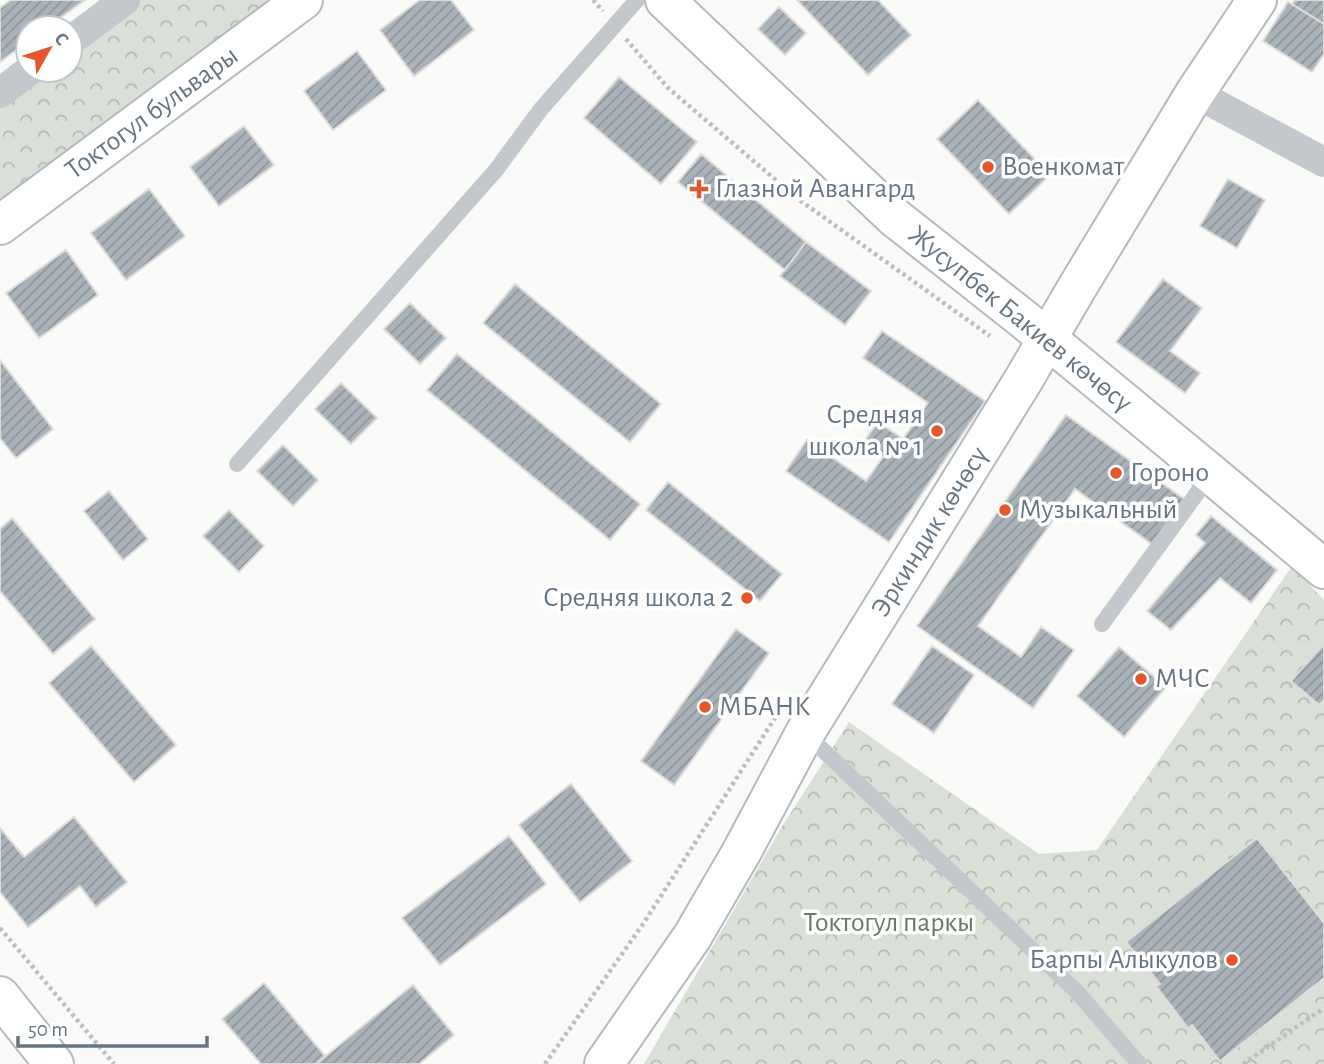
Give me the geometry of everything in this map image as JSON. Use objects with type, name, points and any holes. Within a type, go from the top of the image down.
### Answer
[{"type":"main road","name":"Токтогул бульвары","points":[[0,225],[303,0]]},
{"type":"main road","name":"Жусупбек Бакиев көчөсү","points":[[665,0],[894,217],[1047,339],[1324,569]]},
{"type":"main road","name":"Эркиндик көчөсү","points":[[604,1064],[692,937],[741,853],[792,721],[1047,339],[1195,93],[1257,0]]},
{"type":"main road","points":[[0,996],[54,1064]]},
{"type":"street","points":[[84,31],[125,0]]},
{"type":"street","points":[[0,93],[14,82]]},
{"type":"street","points":[[1195,93],[1324,162]]},
{"type":"lane","points":[[237,464],[496,170],[541,109],[637,0]]},
{"type":"lane","points":[[1102,624],[1211,474]]},
{"type":"lane","points":[[792,721],[1079,993],[1139,1064]]},
{"type":"path","points":[[593,0],[667,87],[797,199],[996,341]]},
{"type":"path","points":[[545,1064],[643,924],[792,721]]},
{"type":"path","points":[[0,928],[114,1064]]},
{"type":"path","points":[[1243,1064],[1324,1007]]},
{"type":"green space","points":[[141,0],[270,0],[0,204],[0,106],[29,84],[84,84],[84,43]]},
{"type":"green space","name":"Токтогул паркы","points":[[1292,566],[1324,600],[1324,1064],[644,1064],[783,825],[849,722],[1039,854],[1097,850]]},
{"type":"building","points":[[11,0],[85,0],[66,14],[14,14],[14,52],[0,62],[0,8]]},
{"type":"building","points":[[420,0],[451,0],[474,30],[414,76],[380,30]]},
{"type":"building","points":[[797,0],[878,0],[911,35],[868,75]]},
{"type":"building","points":[[1295,0],[1324,0],[1324,24],[1292,4]]},
{"type":"building","points":[[1288,2],[1324,24],[1324,54],[1312,72],[1263,41]]},
{"type":"building","points":[[779,7],[806,33],[785,55],[758,29]]},
{"type":"building","points":[[357,51],[386,90],[333,130],[304,91]]},
{"type":"building","points":[[619,77],[697,142],[661,184],[584,118]]},
{"type":"building","points":[[978,100],[1050,175],[1009,214],[937,139]]},
{"type":"building","points":[[244,126],[274,165],[219,206],[190,167]]},
{"type":"building","points":[[701,154],[806,242],[785,270],[678,182]]},
{"type":"building","points":[[1228,179],[1265,200],[1237,248],[1200,226]]},
{"type":"building","points":[[149,189],[185,236],[126,280],[91,233]]},
{"type":"building","points":[[806,242],[871,291],[845,325],[780,276]]},
{"type":"building","points":[[66,250],[98,295],[39,338],[6,293]]},
{"type":"building","points":[[1163,279],[1202,308],[1170,351],[1200,373],[1185,393],[1116,342]]},
{"type":"building","points":[[515,284],[661,404],[630,442],[483,323]]},
{"type":"building","points":[[410,303],[446,338],[420,364],[384,329]]},
{"type":"building","name":"Средняя школа № 1","points":[[882,331],[985,401],[889,542],[786,471],[807,440],[866,481],[883,457],[863,443],[878,422],[903,439],[928,403],[863,358]]},
{"type":"building","points":[[457,354],[640,504],[610,540],[427,390]]},
{"type":"building","points":[[0,360],[53,429],[16,458],[0,438]]},
{"type":"building","points":[[341,383],[377,418],[351,444],[315,409]]},
{"type":"building","points":[[1066,415],[1184,499],[1152,544],[1075,489],[978,626],[1021,657],[1041,627],[1074,650],[1033,708],[917,626]]},
{"type":"building","points":[[283,445],[318,480],[293,506],[257,471]]},
{"type":"building","points":[[668,482],[782,574],[760,601],[646,510]]},
{"type":"building","points":[[109,491],[148,539],[123,560],[84,511]]},
{"type":"building","points":[[229,510],[264,546],[239,572],[203,536]]},
{"type":"building","points":[[1211,516],[1277,570],[1251,603],[1220,578],[1171,630],[1147,611],[1205,543],[1196,535]]},
{"type":"building","points":[[12,518],[95,619],[53,654],[0,591],[0,529]]},
{"type":"building","name":"МБАНК","points":[[736,629],[769,653],[674,785],[641,761]]},
{"type":"building","points":[[1324,644],[1324,700],[1319,705],[1291,681]]},
{"type":"building","points":[[91,646],[176,745],[134,782],[49,683]]},
{"type":"building","points":[[932,646],[974,675],[934,733],[892,704]]},
{"type":"building","points":[[1119,647],[1166,687],[1124,737],[1077,696]]},
{"type":"building","points":[[571,784],[632,861],[580,902],[519,825]]},
{"type":"building","points":[[74,817],[127,882],[96,907],[80,886],[28,927],[0,892],[0,828],[24,857]]},
{"type":"building","points":[[509,836],[546,884],[440,965],[402,918]]},
{"type":"building","name":"Барпы Алыкулов","points":[[1257,838],[1324,923],[1324,978],[1220,1061],[1192,1025],[1188,1028],[1156,986],[1160,984],[1126,942]]},
{"type":"building","points":[[264,983],[325,1056],[316,1064],[261,1064],[222,1019]]},
{"type":"building","points":[[413,985],[454,1035],[419,1064],[316,1064]]},
{"type":"place","name":"Военкомат","points":[[988,167]]},
{"type":"place","name":"Глазной Авангард","points":[[699,189]]},
{"type":"place","name":"Средняя школа № 1","points":[[937,431]]},
{"type":"place","name":"Гороно","points":[[1116,473]]},
{"type":"place","name":"Музыкальный","points":[[1005,510]]},
{"type":"place","name":"Средняя школа 2","points":[[747,598]]},
{"type":"place","name":"МЧС","points":[[1141,679]]},
{"type":"place","name":"МБАНК","points":[[705,707]]},
{"type":"place","name":"Барпы Алыкулов","points":[[1232,960]]}]
